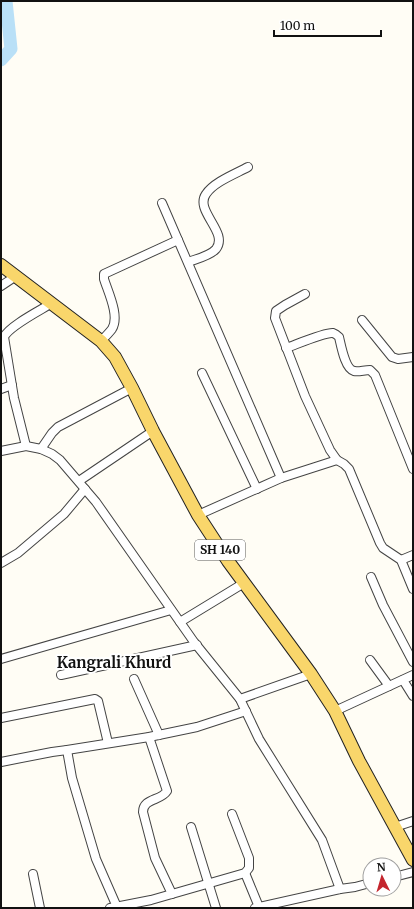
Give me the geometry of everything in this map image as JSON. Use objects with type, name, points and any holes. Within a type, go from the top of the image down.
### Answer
[{"type":"main road","name":"SH 140","points":[[1,265],[101,341],[115,358],[198,516],[244,583],[311,674],[335,711],[359,761],[413,860]]},
{"type":"street","points":[[188,262],[210,253],[218,245],[217,232],[203,204],[206,193],[223,180],[248,167]]},
{"type":"street","points":[[162,203],[281,478]]},
{"type":"street","points":[[101,341],[112,329],[115,321],[115,314],[104,279],[104,274],[178,240]]},
{"type":"street","points":[[1,286],[16,276]]},
{"type":"street","points":[[305,294],[276,311],[275,318],[305,396],[330,450],[337,460],[344,464],[348,469],[383,548],[401,560],[411,578],[413,589]]},
{"type":"street","points":[[26,446],[12,385],[4,337],[16,326],[52,303]]},
{"type":"street","points":[[362,320],[392,357],[398,359],[413,357]]},
{"type":"street","points":[[286,348],[330,333],[336,334],[346,364],[350,369],[356,372],[370,370],[375,375],[413,469]]},
{"type":"street","points":[[202,373],[257,489]]},
{"type":"street","points":[[1,389],[12,385]]},
{"type":"street","points":[[40,449],[47,438],[58,427],[132,388]]},
{"type":"street","points":[[79,481],[153,431]]},
{"type":"street","points":[[1,451],[26,446],[40,449],[60,460],[79,481],[118,532],[171,610],[240,699],[259,739],[322,840],[340,889]]},
{"type":"street","points":[[198,516],[281,478],[337,460]]},
{"type":"street","points":[[1,563],[18,552],[64,514],[85,490]]},
{"type":"street","points":[[401,560],[413,555]]},
{"type":"street","points":[[371,577],[383,605],[413,662]]},
{"type":"street","points":[[180,622],[244,583]]},
{"type":"street","points":[[1,659],[171,610]]},
{"type":"street","points":[[61,675],[197,645]]},
{"type":"street","points":[[370,660],[389,686]]},
{"type":"street","points":[[240,699],[311,674]]},
{"type":"street","points":[[335,711],[413,675]]},
{"type":"street","points":[[134,679],[159,735]]},
{"type":"street","points":[[403,680],[413,696]]},
{"type":"street","points":[[1,718],[95,699],[98,701],[100,707],[108,743]]},
{"type":"street","points":[[1,762],[52,752],[159,735],[197,727],[246,711]]},
{"type":"street","points":[[149,737],[167,791],[162,796],[146,804],[143,808],[143,812],[155,858],[172,894]]},
{"type":"street","points":[[67,750],[72,778],[96,859],[113,907],[172,894],[246,873],[249,868],[249,858],[232,814]]},
{"type":"street","points":[[395,827],[413,821]]},
{"type":"street","points":[[191,827],[216,908]]},
{"type":"street","points":[[402,875],[413,872]]},
{"type":"street","points":[[246,873],[257,907],[362,885]]},
{"type":"street","points":[[33,874],[40,908]]},
{"type":"waterway","points":[[1,60],[11,49],[6,1]]},
{"type":"district","name":"Kangrali Khurd","points":[[114,663]]}]
